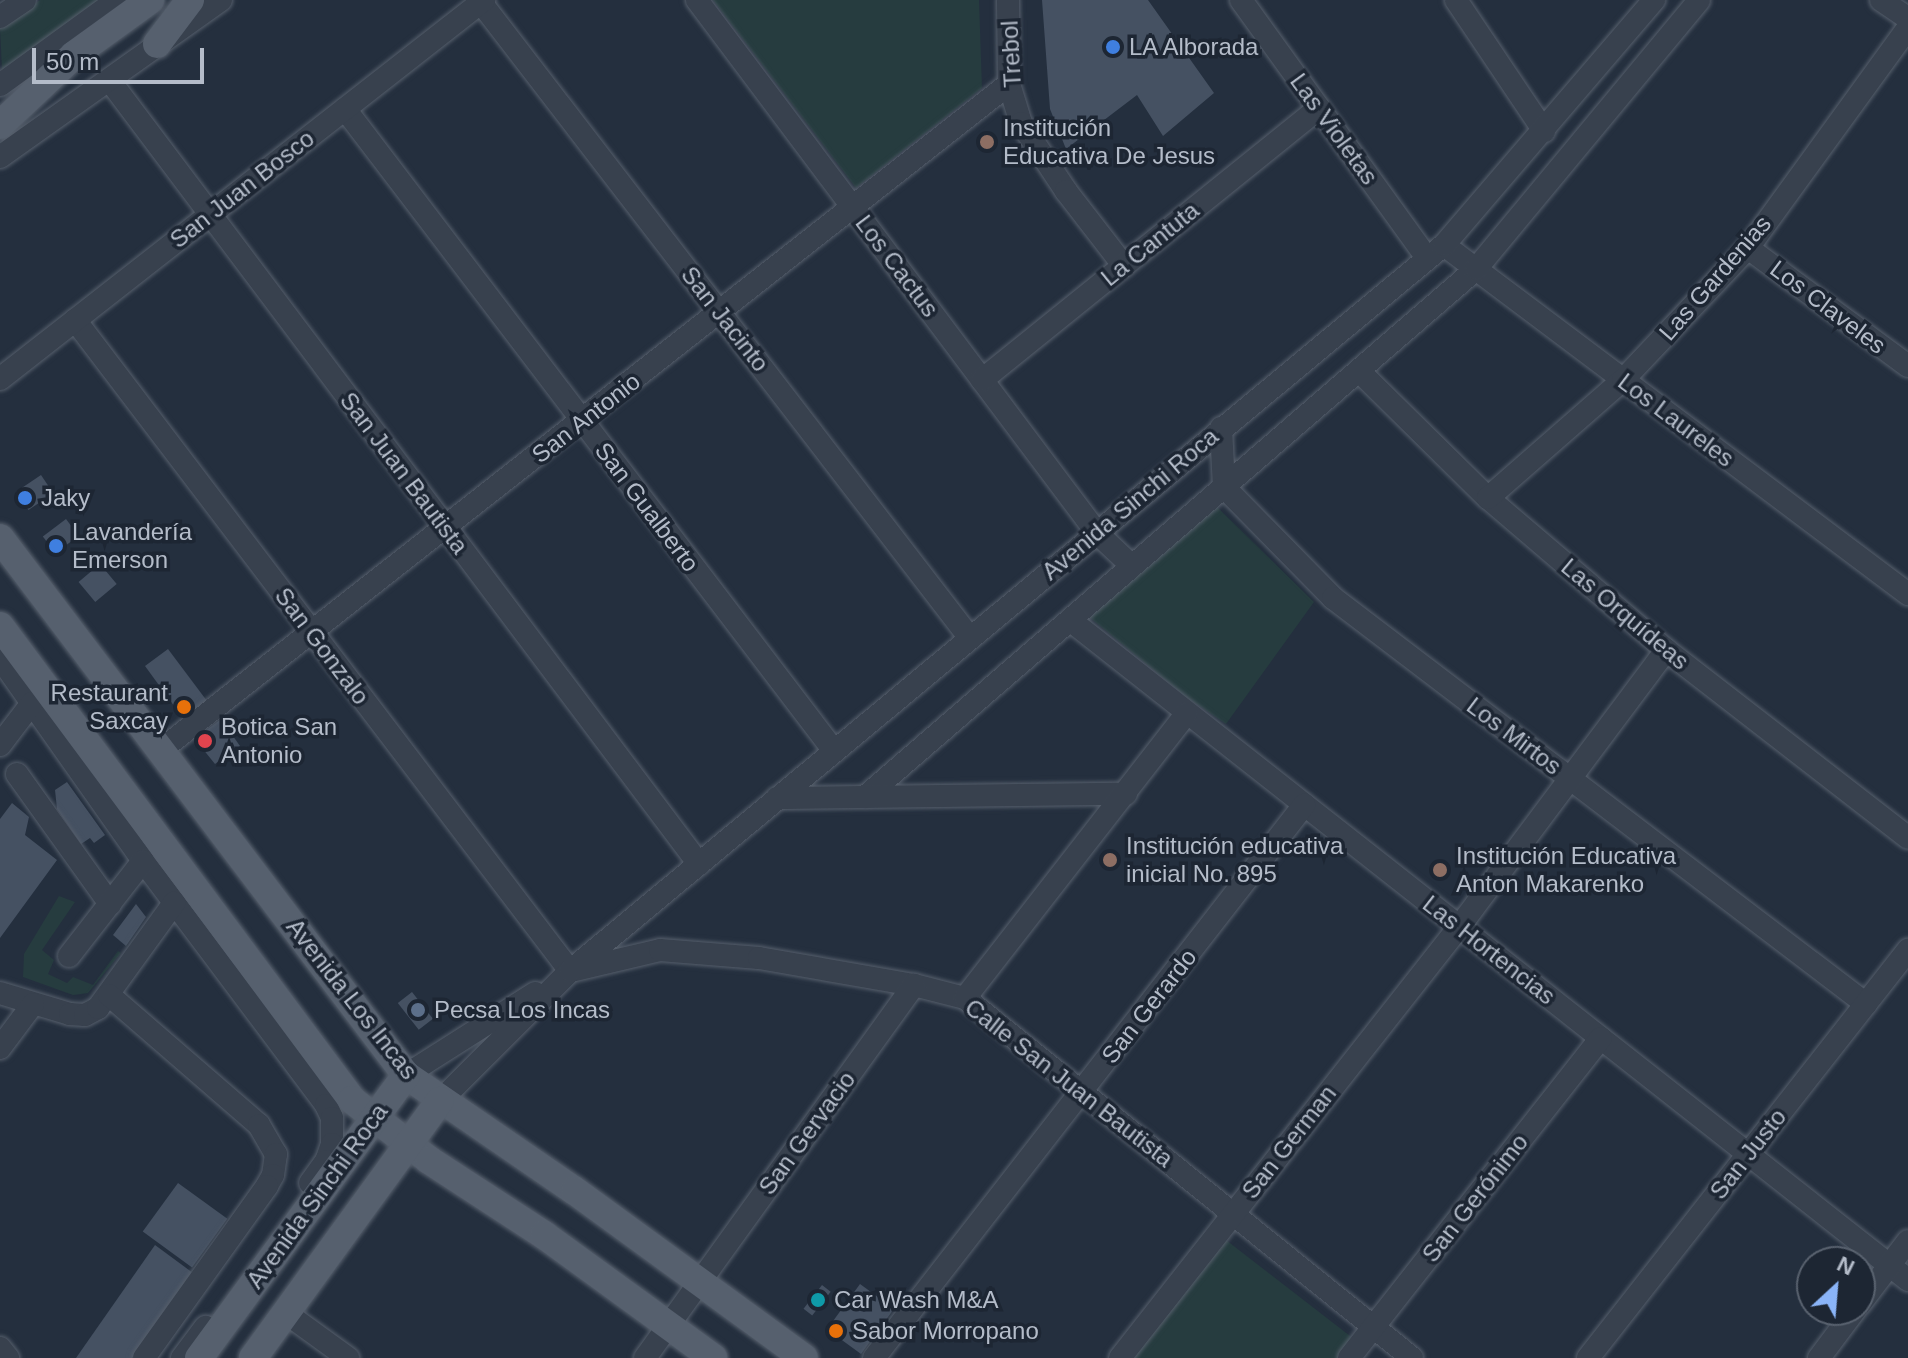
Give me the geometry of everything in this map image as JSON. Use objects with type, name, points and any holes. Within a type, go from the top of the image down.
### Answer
[{"type":"main road","points":[[0,125],[74,55],[150,0]]},
{"type":"main road","points":[[157,44],[190,0]]},
{"type":"main road","name":"Avenida Los Incas","points":[[1,539],[406,1075],[575,1191],[804,1358]]},
{"type":"main road","points":[[0,626],[352,1100],[373,1119],[544,1235],[713,1358]]},
{"type":"main road","name":"Avenida Sinchi Roca","points":[[199,1358],[406,1075]]},
{"type":"main road","name":"Avenida Sinchi Roca","points":[[253,1358],[440,1101]]},
{"type":"street","points":[[0,17],[25,0]]},
{"type":"street","points":[[0,85],[117,0]]},
{"type":"street","points":[[0,157],[221,0]]},
{"type":"street","name":"Los Cactus","points":[[697,0],[1097,533],[1132,566]]},
{"type":"street","name":"Trebol","points":[[1008,0],[1009,84],[1021,123],[1066,191],[1124,266]]},
{"type":"street","name":"Las Violetas","points":[[1241,0],[1319,108],[1435,251]]},
{"type":"street","points":[[1456,0],[1544,131]]},
{"type":"street","name":"Avenida Sinchi Roca","points":[[440,1101],[570,971],[1435,251],[1524,154],[1654,0]]},
{"type":"street","points":[[865,797],[1476,269],[1692,8],[1666,0]]},
{"type":"street","points":[[1881,0],[1908,18]]},
{"type":"street","name":"San Juan Bosco","points":[[0,379],[482,1]]},
{"type":"street","name":"San Jacinto","points":[[482,1],[970,638]]},
{"type":"street","name":"Las Gardenias","points":[[1488,498],[1623,380],[1748,248],[1908,28]]},
{"type":"street","name":"San Juan Bautista","points":[[110,81],[699,864]]},
{"type":"street","name":"San Antonio","points":[[161,750],[1009,84]]},
{"type":"street","name":"La Cantuta","points":[[982,380],[1319,108]]},
{"type":"street","name":"San Gualberto","points":[[345,109],[834,751]]},
{"type":"street","points":[[1524,154],[1551,179]]},
{"type":"street","name":"Los Claveles","points":[[1748,248],[1908,366]]},
{"type":"street","name":"Los Laureles","points":[[1435,251],[1476,269],[1908,594]]},
{"type":"street","name":"San Gonzalo","points":[[75,320],[570,971]]},
{"type":"street","name":"Las Orquídeas","points":[[1359,371],[1488,498],[1666,650],[1908,838]]},
{"type":"street","points":[[1221,428],[1224,487]]},
{"type":"street","name":"Los Mirtos","points":[[1224,487],[1333,598],[1866,1004]]},
{"type":"street","name":"Las Hortencias","points":[[1070,620],[1908,1280]]},
{"type":"street","name":"San German","points":[[1120,1358],[1459,927],[1666,650]]},
{"type":"street","points":[[0,658],[143,861],[326,1105],[333,1130],[326,1161],[182,1358]]},
{"type":"street","points":[[2,735],[32,703]]},
{"type":"street","points":[[965,998],[1187,713]]},
{"type":"street","points":[[17,774],[110,904]]},
{"type":"street","points":[[777,798],[1126,794]]},
{"type":"street","name":"San Gerardo","points":[[874,1358],[1304,805]]},
{"type":"street","points":[[69,956],[143,861]]},
{"type":"street","points":[[0,993],[85,1015],[98,1008],[109,995],[174,903]]},
{"type":"street","name":"Calle San Juan Bautista","points":[[570,971],[660,950],[759,958],[914,985],[965,998],[1412,1358]]},
{"type":"street","name":"San Justo","points":[[1588,1358],[1908,950]]},
{"type":"street","name":"Avenida Sinchi Roca","points":[[406,1075],[570,971]]},
{"type":"street","name":"San Gervacio","points":[[645,1358],[914,985]]},
{"type":"street","points":[[109,995],[259,1125],[276,1154],[273,1175],[267,1186],[144,1358]]},
{"type":"street","points":[[0,1048],[33,1004]]},
{"type":"street","name":"San Gerónimo","points":[[1349,1358],[1601,1038]]},
{"type":"street","points":[[1876,1282],[1908,1241]]},
{"type":"street","points":[[286,1313],[348,1358]]},
{"type":"street","points":[[1819,1358],[1843,1326]]},
{"type":"street","points":[[0,1348],[8,1358]]},
{"type":"green space","points":[[40,0],[102,0],[2,70],[0,28]]},
{"type":"green space","points":[[713,0],[979,0],[982,88],[856,188]]},
{"type":"green space","points":[[1209,499],[1314,602],[1226,724],[1186,697],[1082,611]]},
{"type":"green space","points":[[59,896],[75,902],[42,950],[54,960],[48,974],[67,983],[73,977],[93,985],[118,951],[121,953],[88,993],[73,995],[23,977],[24,954]]},
{"type":"green space","points":[[1226,1240],[1354,1339],[1339,1358],[1133,1358]]},
{"type":"building","name":"LA Alborada","points":[[1042,0],[1148,0],[1214,93],[1163,136],[1137,95],[1066,149],[1050,109]]},
{"type":"building","points":[[41,475],[53,493],[28,510],[16,492]]},
{"type":"building","points":[[66,519],[79,536],[55,553],[43,536]]},
{"type":"building","points":[[100,564],[117,584],[95,602],[79,582]]},
{"type":"building","points":[[168,649],[207,701],[193,711],[177,710],[145,666]]},
{"type":"building","points":[[221,719],[240,746],[215,764],[198,743],[201,734]]},
{"type":"building","points":[[67,782],[105,835],[94,843],[90,838],[81,844],[57,809],[55,790]]},
{"type":"building","points":[[12,803],[29,817],[25,835],[57,860],[0,938],[0,819]]},
{"type":"building","points":[[136,904],[146,917],[126,946],[113,935]]},
{"type":"building","points":[[412,992],[433,1019],[419,1030],[398,1003]]},
{"type":"building","points":[[178,1183],[227,1219],[192,1267],[143,1232]]},
{"type":"building","points":[[155,1245],[193,1273],[132,1358],[76,1358]]},
{"type":"building","points":[[860,1284],[894,1309],[861,1354],[827,1329]]},
{"type":"building","name":"Car Wash M&A","points":[[822,1285],[831,1292],[812,1315],[804,1309]]},
{"type":"place","name":"LA Alborada","points":[[1113,47]]},
{"type":"place","name":"Institución Educativa De Jesus","points":[[987,142]]},
{"type":"place","name":"Jaky","points":[[25,498]]},
{"type":"place","name":"Lavandería Emerson","points":[[56,546]]},
{"type":"place","name":"Restaurant Saxcay","points":[[184,707]]},
{"type":"place","name":"Botica San Antonio","points":[[205,741]]},
{"type":"place","name":"Institución educativa inicial No. 895","points":[[1110,860]]},
{"type":"place","name":"Institución Educativa Anton Makarenko","points":[[1440,870]]},
{"type":"place","name":"Pecsa Los Incas","points":[[418,1010]]},
{"type":"place","name":"Car Wash M&A","points":[[818,1300]]},
{"type":"place","name":"Sabor Morropano","points":[[836,1331]]}]
